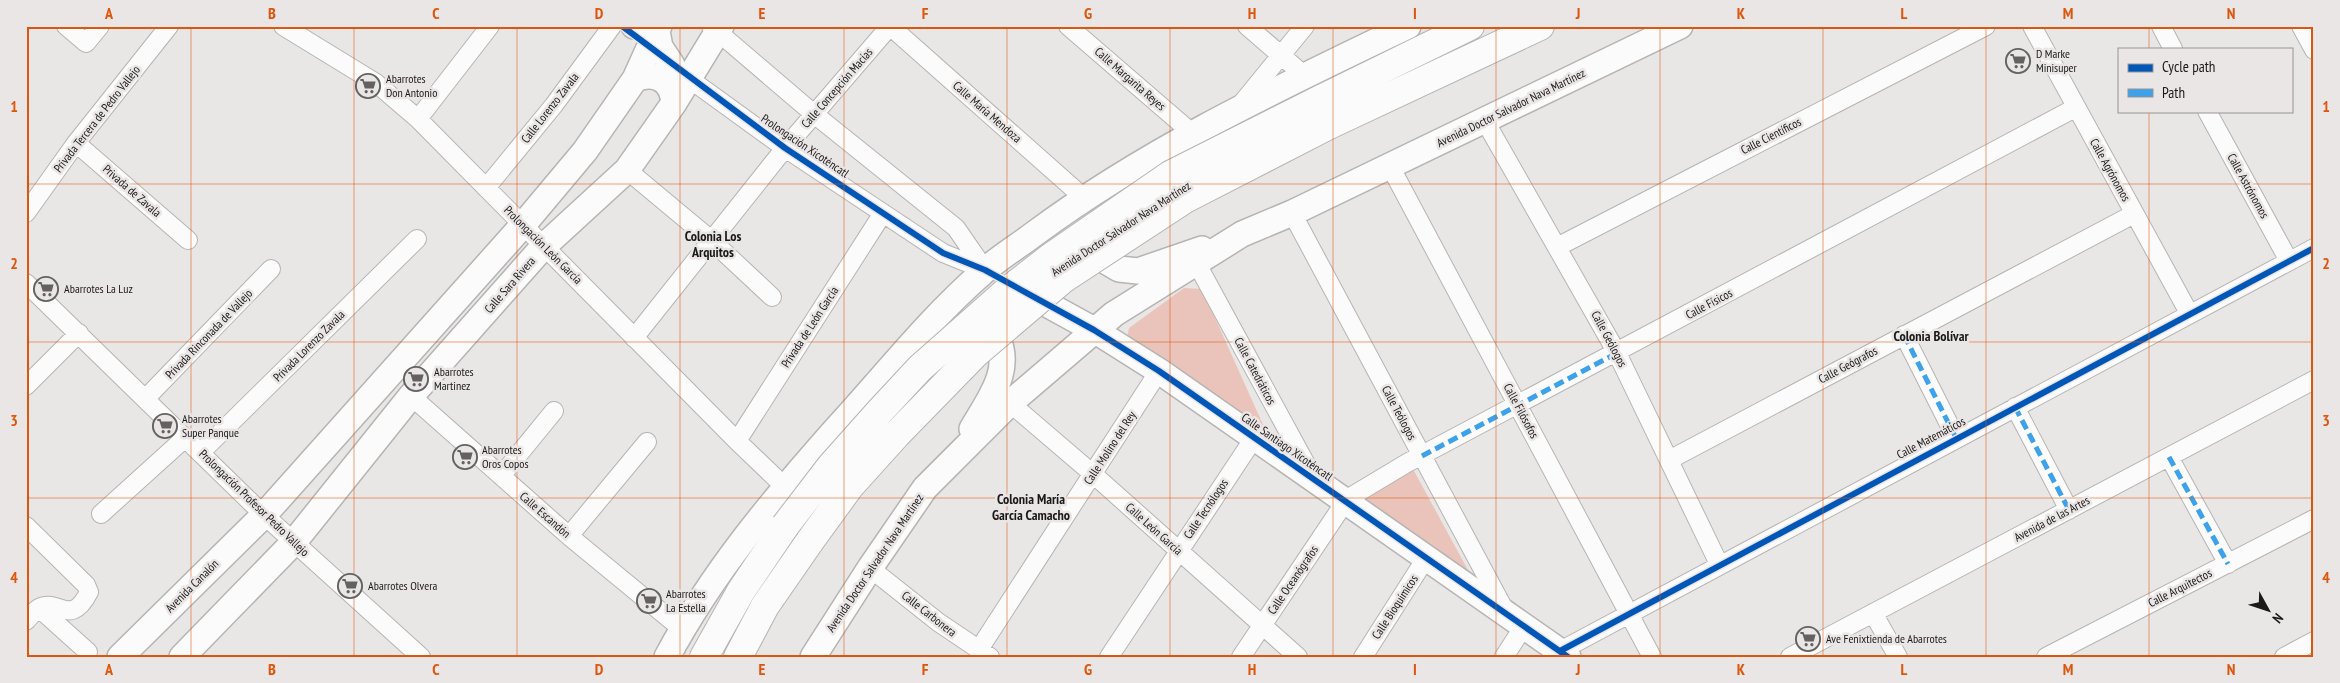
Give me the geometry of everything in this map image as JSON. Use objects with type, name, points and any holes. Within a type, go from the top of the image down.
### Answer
[{"type":"highway","name":"Avenida Doctor Salvador Nava Martínez","points":[[705,655],[741,591],[785,526],[831,466],[920,368],[1006,292],[1081,236],[1170,175],[1470,26]]},
{"type":"highway","name":"Avenida Doctor Salvador Nava Martínez","points":[[738,657],[765,606],[850,486],[896,435],[976,353],[1063,279],[1185,199],[1329,125],[1540,27]]},
{"type":"main road","points":[[667,657],[682,629],[724,566],[785,487],[911,346],[963,290],[985,270],[1083,197],[1192,133],[1238,108],[1408,26]]},
{"type":"main road","name":"Avenida Doctor Salvador Nava Martínez","points":[[814,657],[870,568],[925,488],[1010,403],[1114,314],[1197,264],[1242,234],[1292,213],[1680,26]]},
{"type":"main road","name":"Calle Sara Rivera","points":[[294,542],[411,396],[544,247],[627,170],[674,103],[681,72],[717,28]]},
{"type":"main road","points":[[648,31],[681,72]]},
{"type":"main road","points":[[264,515],[523,225],[585,151],[635,79],[648,31]]},
{"type":"main road","points":[[635,79],[646,75],[660,78],[670,87],[674,103]]},
{"type":"main road","points":[[1126,172],[1086,214],[1085,232],[1096,255],[1119,269],[1138,272],[1242,234]]},
{"type":"main road","name":"Calle Santiago Xicoténcatl","points":[[985,270],[1094,330],[1159,371],[1564,654]]},
{"type":"main road","points":[[911,346],[924,339],[960,309],[967,308],[990,323],[1001,345],[1004,367],[993,392],[955,457]]},
{"type":"main road","name":"Avenida Canalón","points":[[120,657],[264,515]]},
{"type":"main road","points":[[182,657],[294,542]]},
{"type":"street","points":[[66,26],[86,43],[100,26]]},
{"type":"street","name":"Privada Tercera de Pedro Vallejo","points":[[26,213],[76,143],[169,26]]},
{"type":"street","name":"Prolongación León García","points":[[283,26],[376,83],[418,119],[736,441],[785,487]]},
{"type":"street","points":[[418,119],[490,26]]},
{"type":"street","name":"Calle Lorenzo Zavala","points":[[486,188],[554,105],[612,26]]},
{"type":"street","points":[[622,26],[648,31]]},
{"type":"street","name":"Calle Concepción Macías","points":[[634,338],[785,148],[890,26]]},
{"type":"street","name":"Calle María Mendoza","points":[[890,26],[1083,197]]},
{"type":"street","name":"Calle Margarita Reyes","points":[[1068,26],[1192,133]]},
{"type":"street","points":[[1247,26],[1304,76]]},
{"type":"street","points":[[1238,108],[1305,26]]},
{"type":"street","name":"Calle Científicos","points":[[1557,246],[1986,26]]},
{"type":"street","name":"Calle Agrónomos","points":[[2032,26],[2075,108],[2189,313]]},
{"type":"street","points":[[2161,26],[2172,48]]},
{"type":"street","points":[[2301,26],[2314,50]]},
{"type":"street","points":[[717,28],[814,114],[956,228],[985,270]]},
{"type":"street","name":"Prolongación Xicoténcatl","points":[[681,72],[785,148],[943,253],[985,270]]},
{"type":"street","name":"Calle Físicos","points":[[1345,502],[1422,456],[2075,108]]},
{"type":"street","name":"Calle Astrónomos","points":[[2208,112],[2289,261]]},
{"type":"street","name":"Calle Geólogos","points":[[1484,121],[1617,353],[1719,564]]},
{"type":"street","name":"Privada de Zavala","points":[[76,143],[188,240]]},
{"type":"street","name":"Calle Filósofos","points":[[1390,166],[1652,657]]},
{"type":"street","points":[[627,170],[711,240],[772,297]]},
{"type":"street","name":"Privada de León García","points":[[736,441],[883,213]]},
{"type":"street","name":"Calle Teólogos","points":[[1292,213],[1422,456],[1514,619]]},
{"type":"street","name":"Calle Geógrafos","points":[[1669,460],[2134,214]]},
{"type":"street","name":"Privada Lorenzo Zavala","points":[[201,452],[417,239]]},
{"type":"street","name":"Calle Matemáticos","points":[[1564,654],[1629,613],[1719,564],[2314,248]]},
{"type":"street","name":"Calle Catedráticos","points":[[1197,264],[1313,477]]},
{"type":"street","name":"Privada Rinconada de Vallejo","points":[[146,398],[271,269]]},
{"type":"street","name":"Prolongación Profesor Pedro Vallejo","points":[[26,283],[264,515],[421,657]]},
{"type":"street","points":[[26,386],[79,333]]},
{"type":"street","points":[[1904,335],[1956,438]]},
{"type":"street","name":"Calle Molino del Rey","points":[[984,654],[1093,474],[1159,371]]},
{"type":"street","name":"Avenida de las Artes","points":[[1790,657],[2314,380]]},
{"type":"street","name":"Calle Escandón","points":[[411,396],[569,536],[682,629]]},
{"type":"street","name":"Calle León García","points":[[1010,403],[1093,474],[1298,657]]},
{"type":"street","points":[[2014,407],[2069,510]]},
{"type":"street","points":[[501,476],[554,411]]},
{"type":"street","points":[[101,514],[185,438]]},
{"type":"street","name":"Calle Tecnólogos","points":[[1109,657],[1254,438]]},
{"type":"street","points":[[569,536],[646,442]]},
{"type":"street","points":[[2169,457],[2228,564]]},
{"type":"street","name":"Calle Oceanógrafos","points":[[1241,657],[1345,502]]},
{"type":"street","name":"Calle Arquitectos","points":[[2046,657],[2314,519]]},
{"type":"street","points":[[26,526],[86,585],[88,592],[84,602],[76,608],[67,611],[46,606],[38,608],[26,621]]},
{"type":"street","name":"Calle Bioquímicos","points":[[1363,657],[1426,558]]},
{"type":"street","name":"Calle Carbonera","points":[[870,568],[938,622],[984,654]]},
{"type":"street","points":[[38,608],[88,652]]},
{"type":"street","points":[[1873,613],[1898,657]]},
{"type":"street","points":[[1504,657],[1514,619]]},
{"type":"street","points":[[2284,657],[2314,641]]},
{"type":"shaded area","points":[[1184,288],[1202,289],[1265,429],[1264,432],[1127,338],[1129,328]]},
{"type":"shaded area","points":[[1413,469],[1475,583],[1358,501]]},
{"type":"marked path","points":[[1904,335],[1956,438]]},
{"type":"marked path","points":[[1422,456],[1617,353]]},
{"type":"marked path","points":[[2015,407],[2069,510]]},
{"type":"marked path","points":[[2169,457],[2228,564]]},
{"type":"cycle path","points":[[622,26],[785,148],[943,253],[985,270],[1094,330],[1159,371],[1568,657]]},
{"type":"cycle path","points":[[1560,651],[2314,248]]},
{"type":"place","name":"D Marke Minisuper","points":[[2018,61]]},
{"type":"place","name":"Abarrotes Don Antonio","points":[[368,86]]},
{"type":"place","name":"Abarrotes La Luz","points":[[46,289]]},
{"type":"place","name":"Abarrotes Martinez","points":[[416,379]]},
{"type":"place","name":"Abarrotes Super Panque","points":[[165,426]]},
{"type":"place","name":"Abarrotes Oros Copos","points":[[465,457]]},
{"type":"place","name":"Abarrotes Olvera","points":[[350,586]]},
{"type":"place","name":"Abarrotes La Estella","points":[[649,601]]},
{"type":"place","name":"Ave Fenixtienda de Abarrotes","points":[[1808,639]]},
{"type":"district","name":"Colonia Los Arquitos","points":[[713,244]]},
{"type":"district","name":"Colonia Bolívar","points":[[1931,336]]},
{"type":"district","name":"Colonia María García Camacho","points":[[1031,508]]}]
